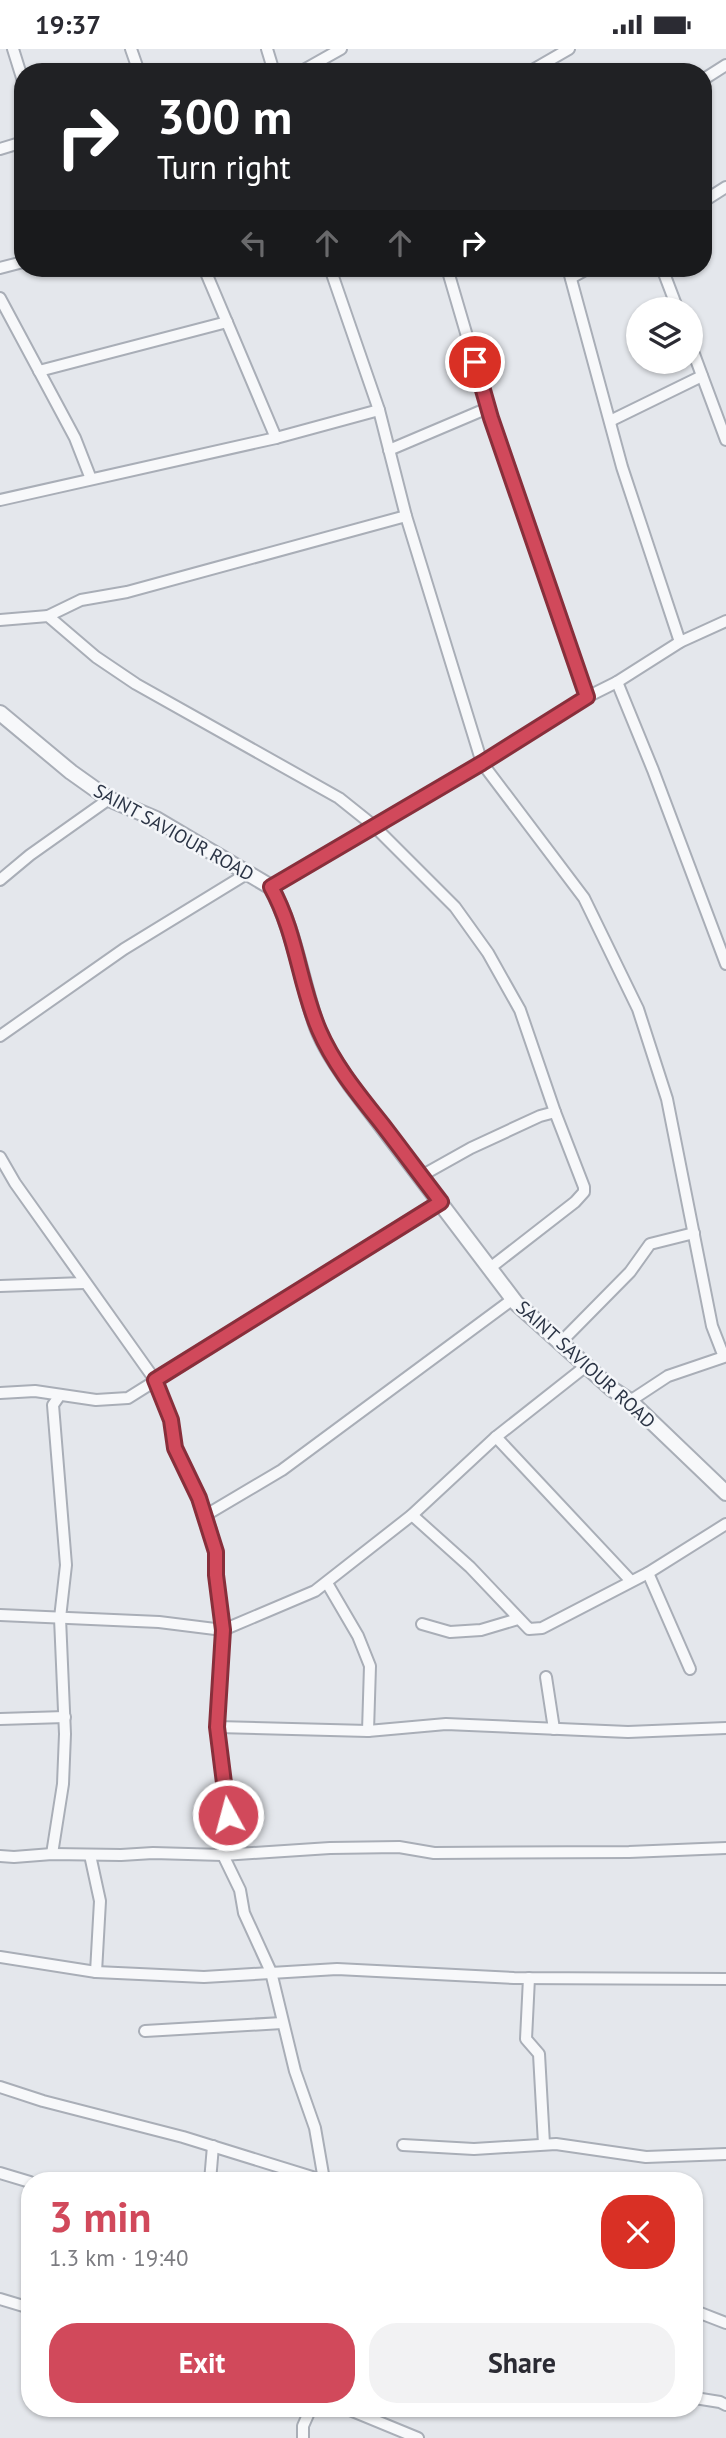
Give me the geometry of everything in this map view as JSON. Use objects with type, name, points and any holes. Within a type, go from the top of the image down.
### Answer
[{"type":"street","points":[[316,63],[341,49]]},
{"type":"street","points":[[545,63],[569,49]]},
{"type":"street","points":[[208,277],[276,438]]},
{"type":"street","points":[[333,277],[379,410],[406,516],[482,763],[584,898],[638,1009],[667,1099],[712,1326],[725,1357],[668,1376],[630,1401]]},
{"type":"street","points":[[450,277],[488,408],[587,697]]},
{"type":"street","points":[[570,277],[622,467],[680,642]]},
{"type":"street","points":[[665,277],[673,297]]},
{"type":"street","points":[[0,298],[75,438],[91,479]]},
{"type":"street","points":[[38,370],[227,321]]},
{"type":"street","points":[[610,421],[702,376],[726,440]]},
{"type":"street","points":[[389,450],[488,408]]},
{"type":"street","points":[[0,500],[276,438],[379,410]]},
{"type":"street","points":[[0,619],[48,616],[81,600],[127,591],[406,516]]},
{"type":"street","points":[[48,616],[96,657],[136,684],[340,798],[374,826],[455,907],[488,953],[520,1010],[584,1187],[584,1192],[575,1202],[490,1268]]},
{"type":"street","points":[[271,887],[680,642],[726,621]]},
{"type":"street","points":[[617,682],[726,964]]},
{"type":"street","name":"SAINT SAVIOUR ROAD","points":[[1,715],[109,799],[156,818],[271,887],[282,906],[318,1028],[350,1084],[513,1299],[559,1343],[630,1401],[726,1493]]},
{"type":"street","points":[[3,873],[109,799]]},
{"type":"street","points":[[0,1036],[101,964],[248,873]]},
{"type":"street","points":[[421,1176],[471,1148],[540,1116],[555,1112]]},
{"type":"street","points":[[0,1159],[84,1283],[155,1380],[171,1420],[175,1448],[206,1515],[216,1552],[223,1630],[217,1727],[228,1800],[228,1830],[223,1856],[240,1890],[244,1913],[271,1972],[282,2023],[315,2128],[323,2172]]},
{"type":"street","points":[[0,1393],[35,1391],[96,1400],[128,1398],[441,1202]]},
{"type":"street","points":[[559,1343],[630,1272],[650,1244],[694,1233]]},
{"type":"street","points":[[0,1286],[84,1283]]},
{"type":"street","points":[[206,1515],[282,1471],[513,1299]]},
{"type":"street","points":[[0,1615],[159,1622],[223,1630],[315,1591],[412,1515],[496,1437],[586,1366]]},
{"type":"street","points":[[52,1854],[63,1784],[65,1717],[60,1618],[66,1565],[53,1405],[60,1395]]},
{"type":"street","points":[[496,1437],[631,1581]]},
{"type":"street","points":[[412,1515],[470,1567],[529,1629],[542,1628],[648,1573],[726,1524]]},
{"type":"street","points":[[648,1573],[690,1669]]},
{"type":"street","points":[[327,1583],[358,1636],[370,1666],[368,1731]]},
{"type":"street","points":[[422,1624],[450,1632],[471,1631],[518,1619]]},
{"type":"street","points":[[546,1677],[554,1729]]},
{"type":"street","points":[[0,1720],[65,1717]]},
{"type":"street","points":[[217,1727],[368,1731],[446,1724],[628,1733],[726,1728]]},
{"type":"street","points":[[0,1856],[223,1856],[330,1848],[399,1847],[434,1853],[629,1852],[726,1848]]},
{"type":"street","points":[[90,1855],[100,1901],[96,1972]]},
{"type":"street","points":[[0,1958],[96,1972],[204,1977],[337,1969],[529,1978],[726,1979]]},
{"type":"street","points":[[529,1978],[526,2039],[539,2054],[544,2144]]},
{"type":"street","points":[[145,2031],[282,2023]]},
{"type":"street","points":[[0,2087],[299,2172]]},
{"type":"street","points":[[402,2145],[474,2149],[556,2144],[646,2157],[726,2154]]},
{"type":"street","points":[[211,2172],[213,2146]]},
{"type":"street","points":[[0,2173],[21,2179]]},
{"type":"street","points":[[0,2298],[21,2305]]},
{"type":"street","points":[[703,2314],[726,2323]]},
{"type":"street","points":[[703,2399],[726,2405]]},
{"type":"street","points":[[303,2438],[303,2426],[307,2417]]},
{"type":"street","points":[[367,2417],[418,2438]]},
{"type":"route","points":[[228,1815],[217,1727],[223,1630],[216,1552],[199,1498],[175,1448],[171,1420],[155,1380],[441,1202],[350,1084],[331,1054],[318,1028],[282,906],[271,887],[482,763],[587,697],[491,418],[475,362]]}]
